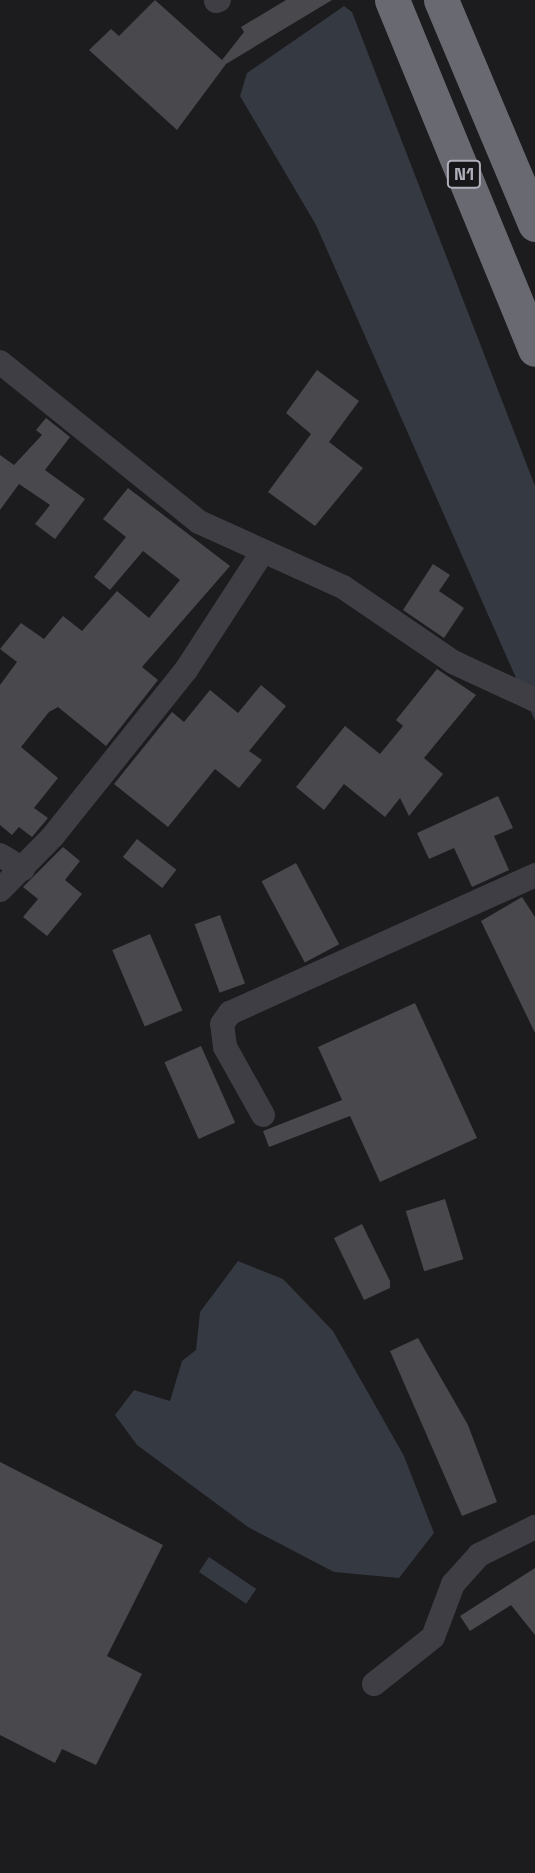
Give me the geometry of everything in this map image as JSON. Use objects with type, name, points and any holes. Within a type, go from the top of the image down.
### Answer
[{"type":"highway","name":"N1","points":[[392,0],[535,349]]},
{"type":"highway","name":"N1","points":[[441,0],[535,225]]},
{"type":"street","points":[[0,362],[199,522],[262,553],[332,582],[473,673],[535,700]]},
{"type":"street","points":[[0,890],[23,869],[209,640],[262,553]]},
{"type":"street","points":[[0,855],[23,869]]},
{"type":"street","points":[[263,1115],[225,1047],[222,1024],[230,1013],[535,875]]},
{"type":"street","points":[[374,1684],[433,1637],[453,1584],[480,1555],[535,1527]]},
{"type":"shaded area","points":[[344,6],[352,12],[535,486],[535,721],[316,225],[240,96],[247,73]]},
{"type":"shaded area","points":[[238,1261],[283,1279],[333,1331],[404,1456],[434,1533],[399,1578],[334,1572],[248,1527],[137,1445],[115,1415],[134,1390],[170,1401],[182,1361],[196,1350],[200,1312]]},
{"type":"shaded area","points":[[209,1557],[256,1589],[246,1604],[199,1572]]},
{"type":"building","points":[[155,0],[222,60],[244,32],[241,27],[286,0],[332,0],[226,64],[177,130],[89,50],[111,29],[119,36]]},
{"type":"building","points":[[317,370],[359,401],[329,442],[363,468],[315,526],[268,492],[311,434],[286,413]]},
{"type":"building","points":[[46,418],[70,437],[45,470],[85,499],[55,539],[35,524],[50,505],[19,484],[0,510],[0,455],[14,465],[42,435],[36,430]]},
{"type":"building","points":[[128,488],[230,566],[142,667],[158,680],[106,746],[58,707],[49,712],[21,747],[58,778],[34,808],[48,818],[32,837],[19,827],[12,835],[0,825],[0,685],[17,662],[0,649],[21,623],[44,639],[63,616],[82,631],[117,591],[149,618],[180,580],[143,551],[110,590],[94,577],[126,537],[103,519]]},
{"type":"building","points":[[433,564],[450,575],[439,591],[464,608],[444,638],[403,610]]},
{"type":"building","points":[[437,669],[476,695],[424,758],[443,774],[409,816],[400,798],[385,817],[344,784],[324,810],[296,787],[345,726],[380,754],[403,726],[396,720]]},
{"type":"building","points":[[261,685],[286,706],[249,751],[262,760],[239,788],[215,769],[168,827],[114,784],[172,712],[184,722],[210,690],[238,713]]},
{"type":"building","points":[[498,796],[513,828],[494,836],[509,870],[472,887],[454,848],[429,859],[417,833]]},
{"type":"building","points":[[137,839],[176,870],[162,888],[123,857]]},
{"type":"building","points":[[63,847],[80,861],[65,880],[82,894],[47,936],[23,917],[38,899],[23,887]]},
{"type":"building","points":[[296,863],[339,944],[305,963],[262,881]]},
{"type":"building","points":[[522,897],[535,917],[535,1033],[481,921]]},
{"type":"building","points":[[220,915],[245,984],[220,993],[195,924]]},
{"type":"building","points":[[150,934],[182,1010],[145,1026],[112,950]]},
{"type":"building","points":[[415,1003],[477,1138],[380,1182],[350,1116],[269,1147],[263,1131],[342,1100],[318,1047]]},
{"type":"building","points":[[201,1046],[235,1123],[199,1139],[164,1062]]},
{"type":"building","points":[[445,1199],[463,1259],[424,1271],[406,1211]]},
{"type":"building","points":[[362,1224],[390,1281],[390,1288],[364,1300],[334,1238]]},
{"type":"building","points":[[418,1338],[468,1425],[497,1502],[462,1516],[390,1351]]},
{"type":"building","points":[[0,1462],[163,1545],[107,1656],[142,1674],[96,1765],[62,1749],[55,1763],[0,1735]]},
{"type":"building","points":[[535,1568],[535,1635],[511,1605],[470,1631],[460,1616]]}]
